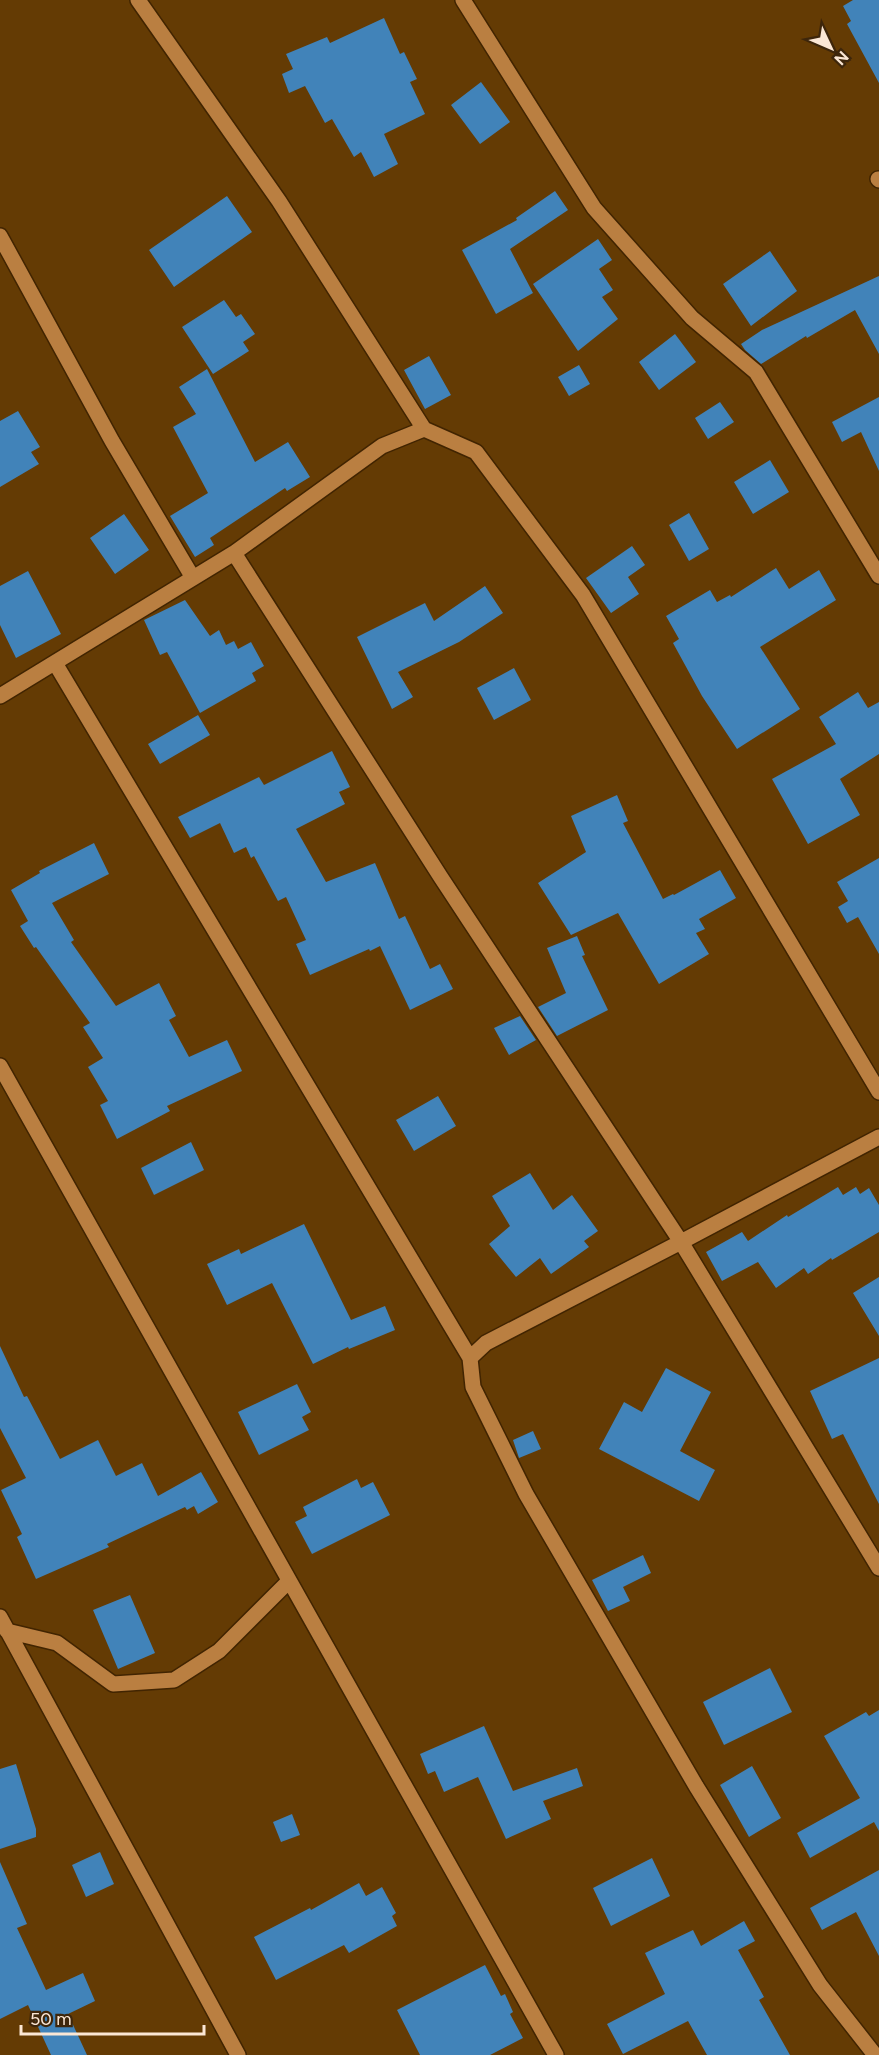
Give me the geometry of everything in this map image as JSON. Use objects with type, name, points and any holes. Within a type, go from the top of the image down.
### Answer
[{"type":"street","points":[[138,0],[279,201],[424,429],[476,452],[583,595],[879,1092]]},
{"type":"street","points":[[463,0],[594,208],[692,318],[756,372],[879,576]]},
{"type":"street","points":[[0,236],[112,441],[193,578]]},
{"type":"street","points":[[0,696],[234,553],[382,447],[424,429]]},
{"type":"street","points":[[234,553],[440,876],[681,1242],[879,1568]]},
{"type":"street","points":[[55,663],[470,1358],[473,1387],[526,1494],[696,1786],[820,1984],[875,2055]]},
{"type":"street","points":[[0,1065],[556,2055]]},
{"type":"street","points":[[470,1358],[486,1343],[879,1137]]},
{"type":"street","points":[[4,1624],[57,1643],[113,1684],[174,1680],[219,1651],[290,1581]]},
{"type":"street","points":[[4,1624],[238,2055]]},
{"type":"building","points":[[853,0],[879,0],[879,83],[847,24],[851,21],[843,6]]},
{"type":"building","points":[[384,18],[400,54],[404,52],[417,79],[410,82],[425,114],[384,134],[398,164],[374,177],[361,152],[354,157],[332,119],[325,123],[305,86],[289,93],[282,74],[293,69],[286,54],[327,37],[330,43]]},
{"type":"building","points":[[481,82],[510,122],[480,144],[451,105]]},
{"type":"building","points":[[555,191],[568,210],[510,249],[533,293],[496,314],[462,250],[517,220],[516,218]]},
{"type":"building","points":[[227,196],[252,232],[174,287],[149,250]]},
{"type":"building","points":[[598,239],[612,260],[599,269],[613,290],[602,297],[618,319],[578,351],[533,284]]},
{"type":"building","points":[[770,251],[797,291],[751,326],[723,284]]},
{"type":"building","points":[[879,276],[879,354],[855,310],[807,338],[806,336],[761,364],[741,344],[762,330]]},
{"type":"building","points":[[224,300],[236,317],[241,314],[255,334],[243,342],[249,351],[213,374],[182,327]]},
{"type":"building","points":[[675,334],[696,362],[659,390],[639,362]]},
{"type":"building","points":[[429,356],[451,395],[425,409],[404,370]]},
{"type":"building","points":[[579,365],[590,384],[569,396],[558,377]]},
{"type":"building","points":[[207,369],[255,462],[288,442],[310,477],[287,491],[285,488],[210,538],[214,545],[195,557],[170,516],[208,493],[173,427],[196,414],[179,387]]},
{"type":"building","points":[[879,397],[879,471],[861,432],[842,442],[832,422]]},
{"type":"building","points":[[720,402],[734,422],[708,439],[695,418]]},
{"type":"building","points":[[18,411],[40,447],[31,452],[39,464],[0,487],[0,421]]},
{"type":"building","points":[[770,460],[789,492],[753,514],[734,482]]},
{"type":"building","points":[[689,513],[709,549],[689,561],[669,525]]},
{"type":"building","points":[[124,514],[149,550],[115,574],[90,538]]},
{"type":"building","points":[[632,546],[645,565],[628,577],[639,594],[611,613],[586,578]]},
{"type":"building","points":[[776,568],[789,589],[819,570],[836,600],[760,647],[800,709],[737,749],[702,696],[673,643],[679,639],[666,616],[710,590],[717,602],[730,595],[731,597]]},
{"type":"building","points":[[28,571],[61,634],[16,658],[0,625],[0,586]]},
{"type":"building","points":[[485,586],[503,613],[459,642],[398,672],[413,697],[392,709],[357,637],[425,603],[434,621]]},
{"type":"building","points":[[185,600],[210,636],[219,630],[226,645],[234,641],[238,649],[251,642],[264,666],[252,673],[256,681],[200,713],[167,652],[160,655],[144,620]]},
{"type":"building","points":[[514,668],[531,700],[494,720],[477,688]]},
{"type":"building","points":[[858,692],[868,708],[879,702],[879,754],[840,779],[860,815],[808,844],[772,779],[836,744],[819,717]]},
{"type":"building","points":[[198,715],[210,735],[160,764],[148,744]]},
{"type":"building","points":[[332,751],[350,787],[339,792],[345,804],[296,829],[326,882],[375,863],[399,919],[405,916],[430,969],[440,964],[453,989],[410,1010],[380,946],[310,975],[296,944],[306,940],[286,897],[278,901],[254,856],[251,858],[246,847],[234,853],[220,823],[190,838],[178,817],[259,777],[264,785]]},
{"type":"building","points":[[617,795],[628,821],[623,823],[663,899],[720,870],[736,898],[699,919],[705,929],[696,933],[709,954],[659,984],[618,913],[571,935],[538,883],[586,852],[571,816]]},
{"type":"building","points":[[94,843],[109,874],[52,903],[74,940],[71,942],[116,1006],[159,983],[176,1016],[169,1020],[189,1057],[227,1040],[242,1071],[167,1106],[170,1111],[117,1139],[100,1105],[108,1101],[88,1067],[103,1058],[83,1027],[90,1023],[20,926],[28,921],[11,890],[40,873],[39,871]]},
{"type":"building","points":[[879,858],[879,954],[858,917],[847,923],[838,907],[848,901],[837,882]]},
{"type":"building","points":[[577,936],[585,955],[582,956],[608,1010],[557,1036],[538,1007],[566,993],[547,948]]},
{"type":"building","points":[[520,1016],[536,1040],[509,1055],[494,1028]]},
{"type":"building","points":[[438,1096],[456,1126],[414,1151],[396,1120]]},
{"type":"building","points":[[191,1142],[204,1170],[154,1195],[141,1168]]},
{"type":"building","points":[[530,1173],[553,1210],[572,1195],[598,1231],[584,1241],[589,1247],[551,1274],[540,1258],[516,1277],[489,1244],[510,1226],[492,1196]]},
{"type":"building","points":[[838,1187],[843,1195],[856,1187],[860,1194],[869,1188],[879,1205],[879,1232],[832,1260],[831,1258],[808,1274],[804,1268],[776,1288],[758,1262],[722,1281],[706,1252],[742,1232],[748,1241],[787,1215],[788,1217]]},
{"type":"building","points":[[304,1224],[351,1320],[385,1306],[395,1330],[349,1349],[348,1347],[313,1364],[272,1283],[227,1305],[207,1264],[239,1249],[241,1254]]},
{"type":"building","points":[[879,1277],[879,1336],[853,1293]]},
{"type":"building","points":[[0,1346],[24,1397],[27,1396],[60,1459],[98,1440],[116,1476],[142,1463],[158,1496],[201,1472],[218,1502],[198,1514],[194,1506],[187,1510],[185,1507],[107,1544],[109,1547],[36,1579],[17,1537],[22,1534],[1,1490],[26,1478],[0,1428]]},
{"type":"building","points":[[879,1358],[879,1504],[843,1434],[832,1439],[810,1391]]},
{"type":"building","points":[[666,1368],[711,1392],[680,1451],[715,1470],[699,1501],[599,1449],[624,1402],[642,1412]]},
{"type":"building","points":[[297,1384],[311,1412],[302,1417],[309,1430],[259,1455],[238,1412]]},
{"type":"building","points":[[533,1431],[541,1449],[519,1458],[513,1440]]},
{"type":"building","points":[[357,1479],[361,1488],[373,1482],[390,1515],[312,1554],[295,1522],[307,1516],[303,1507]]},
{"type":"building","points":[[643,1555],[651,1573],[623,1587],[630,1601],[608,1611],[592,1580]]},
{"type":"building","points":[[130,1595],[155,1653],[118,1669],[93,1610]]},
{"type":"building","points":[[770,1668],[792,1712],[724,1745],[703,1702]]},
{"type":"building","points":[[879,1710],[879,1831],[874,1822],[810,1858],[797,1833],[860,1798],[824,1736],[866,1712],[869,1716]]},
{"type":"building","points":[[484,1726],[513,1791],[577,1768],[583,1786],[543,1801],[551,1819],[506,1839],[478,1777],[444,1792],[435,1771],[428,1774],[420,1754]]},
{"type":"building","points":[[16,1764],[36,1829],[36,1837],[0,1849],[0,1769]]},
{"type":"building","points":[[752,1766],[781,1818],[749,1837],[720,1785]]},
{"type":"building","points":[[292,1814],[300,1835],[281,1842],[273,1822]]},
{"type":"building","points":[[100,1852],[114,1884],[86,1897],[72,1865]]},
{"type":"building","points":[[652,1858],[670,1896],[611,1926],[593,1888]]},
{"type":"building","points":[[0,1862],[27,1924],[17,1928],[46,1990],[83,1973],[95,2001],[68,2014],[87,2055],[51,2055],[28,2005],[0,2019]]},
{"type":"building","points":[[879,1870],[879,1956],[856,1912],[822,1930],[810,1908]]},
{"type":"building","points":[[359,1883],[366,1896],[382,1887],[396,1913],[392,1916],[397,1926],[349,1953],[344,1945],[276,1980],[254,1937],[310,1908],[311,1910]]},
{"type":"building","points":[[744,1921],[755,1941],[738,1950],[764,1997],[759,2000],[790,2055],[707,2055],[688,2021],[623,2054],[607,2024],[665,1994],[645,1953],[693,1930],[701,1946]]},
{"type":"building","points":[[485,1965],[501,1996],[505,1994],[513,2012],[510,2014],[523,2038],[490,2055],[420,2055],[397,2010]]}]
